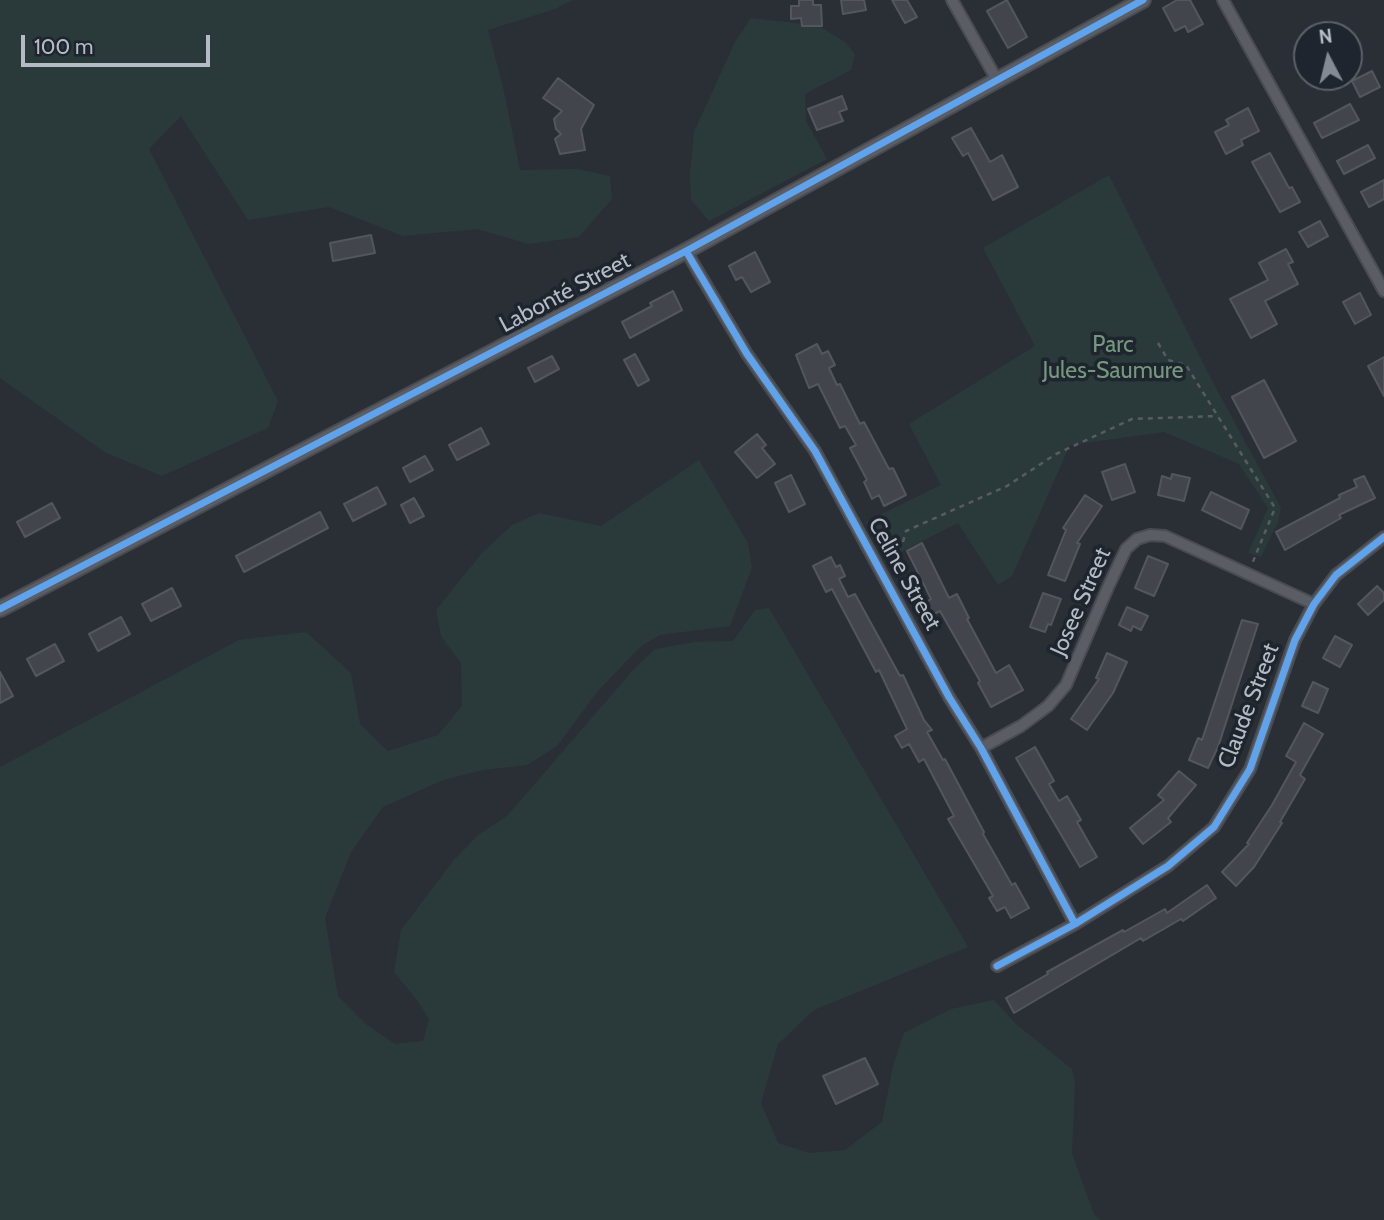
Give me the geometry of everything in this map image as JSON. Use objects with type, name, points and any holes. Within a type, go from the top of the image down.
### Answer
[{"type":"street","points":[[952,0],[997,80]]},
{"type":"street","name":"Labonté Street","points":[[0,609],[686,251],[1143,0]]},
{"type":"street","points":[[1223,0],[1384,291]]},
{"type":"street","name":"Celine Street","points":[[686,251],[747,354],[815,451],[949,697],[981,748],[1075,924]]},
{"type":"street","name":"Josee Street","points":[[981,748],[1039,713],[1066,685],[1108,585],[1126,549],[1137,539],[1150,535],[1165,536],[1314,604]]},
{"type":"street","name":"Claude Street","points":[[997,966],[1075,924],[1168,866],[1214,827],[1250,769],[1295,640],[1314,604],[1336,575],[1384,537]]},
{"type":"path","points":[[1158,343],[1168,360],[1186,365],[1275,508],[1248,574]]},
{"type":"path","points":[[902,542],[906,531],[1007,486],[1056,454],[1132,419],[1218,416]]},
{"type":"green space","points":[[0,0],[573,0],[555,9],[488,30],[520,170],[577,169],[610,176],[612,199],[579,237],[529,244],[477,229],[403,236],[329,207],[248,220],[181,116],[149,149],[278,401],[268,428],[162,476],[106,453],[0,378]]},
{"type":"green space","points":[[751,18],[819,26],[845,42],[855,54],[851,70],[805,94],[806,121],[827,159],[709,221],[691,200],[690,175],[694,132],[735,42]]},
{"type":"green space","name":"Parc Jules-Saumure","points":[[1109,175],[1209,375],[1281,508],[1278,522],[1261,557],[1248,553],[1268,508],[1239,464],[1164,432],[1070,445],[1012,576],[998,585],[958,523],[887,559],[865,522],[941,485],[909,424],[1035,346],[983,248]]},
{"type":"green space","points":[[699,460],[748,543],[752,568],[730,626],[660,635],[640,647],[597,692],[557,746],[527,765],[483,770],[443,780],[383,807],[351,852],[325,918],[338,996],[367,1025],[395,1044],[423,1041],[429,1019],[394,972],[401,930],[453,861],[478,835],[507,816],[633,670],[655,649],[695,642],[733,641],[755,610],[769,608],[968,947],[814,1010],[778,1044],[761,1103],[778,1143],[809,1153],[845,1150],[882,1122],[893,1066],[904,1033],[951,1009],[994,1000],[1016,1024],[1072,1069],[1075,1083],[1072,1154],[1094,1214],[1101,1220],[0,1220],[0,767],[239,640],[306,632],[351,673],[360,724],[388,751],[438,735],[462,706],[461,663],[441,636],[436,610],[482,553],[512,525],[539,513],[601,526]]},
{"type":"building","points":[[799,0],[813,0],[813,5],[821,5],[822,26],[802,26],[801,18],[791,19],[791,6],[799,6]]},
{"type":"building","points":[[841,0],[864,0],[866,10],[843,14]]},
{"type":"building","points":[[892,0],[907,0],[917,17],[905,23]]},
{"type":"building","points":[[1007,0],[1027,37],[1008,48],[987,11]]},
{"type":"building","points":[[1177,0],[1190,0],[1203,24],[1188,32],[1185,26],[1175,31],[1163,8]]},
{"type":"building","points":[[1372,71],[1380,87],[1360,97],[1357,91],[1363,91],[1363,76]]},
{"type":"building","points":[[558,78],[594,105],[581,129],[585,150],[560,154],[555,139],[561,134],[556,129],[554,119],[562,111],[543,98]]},
{"type":"building","points":[[842,96],[847,109],[839,112],[843,121],[817,130],[808,109]]},
{"type":"building","points":[[1350,104],[1359,120],[1322,138],[1314,123]]},
{"type":"building","points":[[1248,108],[1259,131],[1241,140],[1243,145],[1226,154],[1215,132],[1229,125],[1226,120]]},
{"type":"building","points":[[971,128],[990,162],[1002,155],[1018,187],[993,200],[968,153],[963,156],[952,138]]},
{"type":"building","points":[[1368,145],[1375,158],[1344,174],[1337,161]]},
{"type":"building","points":[[1270,153],[1300,202],[1280,212],[1252,162]]},
{"type":"building","points":[[1384,180],[1384,199],[1369,207],[1361,192]]},
{"type":"building","points":[[1320,221],[1328,236],[1308,247],[1299,232]]},
{"type":"building","points":[[371,235],[375,253],[333,261],[330,243]]},
{"type":"building","points":[[1286,249],[1293,262],[1288,264],[1298,284],[1265,301],[1277,324],[1251,338],[1230,299],[1268,280],[1259,263]]},
{"type":"building","points":[[755,252],[770,282],[751,292],[742,277],[736,280],[729,266]]},
{"type":"building","points":[[673,291],[682,310],[630,338],[622,322]]},
{"type":"building","points":[[1360,293],[1371,315],[1355,324],[1343,302]]},
{"type":"building","points":[[817,344],[822,354],[828,351],[835,365],[829,368],[837,385],[840,384],[860,424],[864,422],[889,469],[893,468],[906,495],[884,506],[879,495],[872,499],[864,482],[867,480],[850,448],[856,445],[845,426],[840,428],[818,384],[809,388],[796,355]]},
{"type":"building","points":[[635,354],[649,380],[638,386],[624,360]]},
{"type":"building","points":[[552,356],[559,369],[535,382],[528,368]]},
{"type":"building","points":[[1384,357],[1384,396],[1368,366]]},
{"type":"building","points":[[1264,380],[1296,441],[1264,458],[1232,397]]},
{"type":"building","points":[[481,428],[489,444],[457,460],[449,445]]},
{"type":"building","points":[[757,434],[766,445],[762,448],[775,464],[757,478],[735,452]]},
{"type":"building","points":[[425,456],[433,470],[410,482],[403,468]]},
{"type":"building","points":[[1125,464],[1135,492],[1112,500],[1102,472]]},
{"type":"building","points":[[1172,474],[1190,478],[1184,501],[1158,495],[1162,476],[1171,479]]},
{"type":"building","points":[[791,475],[805,504],[789,512],[775,483]]},
{"type":"building","points":[[1364,476],[1375,498],[1339,515],[1341,518],[1285,550],[1276,532],[1340,498],[1339,495],[1357,487],[1354,480]]},
{"type":"building","points":[[377,487],[386,504],[353,521],[344,504]]},
{"type":"building","points":[[1211,492],[1249,510],[1241,529],[1202,510]]},
{"type":"building","points":[[1085,495],[1102,506],[1077,543],[1080,544],[1065,581],[1048,575],[1066,530],[1063,528]]},
{"type":"building","points":[[414,498],[424,516],[410,523],[401,505]]},
{"type":"building","points":[[52,503],[60,518],[25,537],[17,522]]},
{"type":"building","points":[[320,512],[328,528],[244,572],[236,556]]},
{"type":"building","points":[[922,543],[949,598],[957,594],[996,673],[1009,665],[1023,690],[991,707],[978,683],[980,681],[940,611],[930,616],[924,603],[931,599],[907,551]]},
{"type":"building","points":[[1148,556],[1168,564],[1154,596],[1135,588]]},
{"type":"building","points":[[831,557],[836,567],[840,565],[845,576],[839,579],[848,597],[855,594],[900,676],[903,675],[924,720],[932,730],[927,732],[943,760],[945,759],[1012,885],[1015,883],[1029,908],[1011,918],[1005,907],[997,911],[989,898],[993,896],[948,819],[954,816],[924,759],[919,762],[909,744],[902,748],[895,736],[907,729],[879,670],[876,672],[832,589],[826,592],[813,566]]},
{"type":"building","points":[[1377,586],[1384,593],[1384,600],[1368,615],[1358,604]]},
{"type":"building","points":[[172,588],[181,606],[151,621],[142,604]]},
{"type":"building","points":[[1043,593],[1061,599],[1051,625],[1048,624],[1045,632],[1030,627]]},
{"type":"building","points":[[1127,607],[1148,616],[1141,630],[1133,626],[1131,631],[1119,625]]},
{"type":"building","points":[[121,617],[130,634],[98,651],[89,634]]},
{"type":"building","points":[[1242,620],[1258,624],[1218,747],[1208,768],[1189,760],[1198,738],[1202,740]]},
{"type":"building","points":[[1335,636],[1352,645],[1340,667],[1323,658]]},
{"type":"building","points":[[55,644],[64,661],[36,676],[27,659]]},
{"type":"building","points":[[1107,653],[1127,662],[1113,693],[1087,730],[1071,719],[1099,679],[1096,678]]},
{"type":"building","points":[[0,672],[13,696],[0,703]]},
{"type":"building","points":[[1313,682],[1328,689],[1318,713],[1302,706]]},
{"type":"building","points":[[1304,723],[1323,734],[1300,775],[1305,779],[1280,822],[1282,823],[1254,867],[1236,886],[1222,872],[1249,844],[1247,843],[1296,762],[1286,756]]},
{"type":"building","points":[[1035,747],[1054,781],[1049,784],[1059,801],[1067,796],[1081,820],[1077,822],[1097,857],[1080,867],[1016,758]]},
{"type":"building","points":[[1179,771],[1196,785],[1168,818],[1171,822],[1143,844],[1130,828],[1164,800],[1158,795]]},
{"type":"building","points":[[1207,885],[1216,898],[1183,921],[1181,919],[1143,941],[1141,938],[1014,1013],[1006,998],[1123,930],[1124,932],[1165,909],[1167,913]]},
{"type":"building","points":[[865,1058],[878,1084],[836,1104],[823,1076]]},
{"type":"cycle path","points":[[0,609],[686,251],[1143,0]]},
{"type":"cycle path","points":[[686,251],[747,354],[815,451],[949,697],[981,748],[1075,924]]},
{"type":"cycle path","points":[[997,966],[1075,924],[1168,866],[1214,827],[1250,769],[1295,640],[1314,604],[1336,575],[1384,537]]}]
